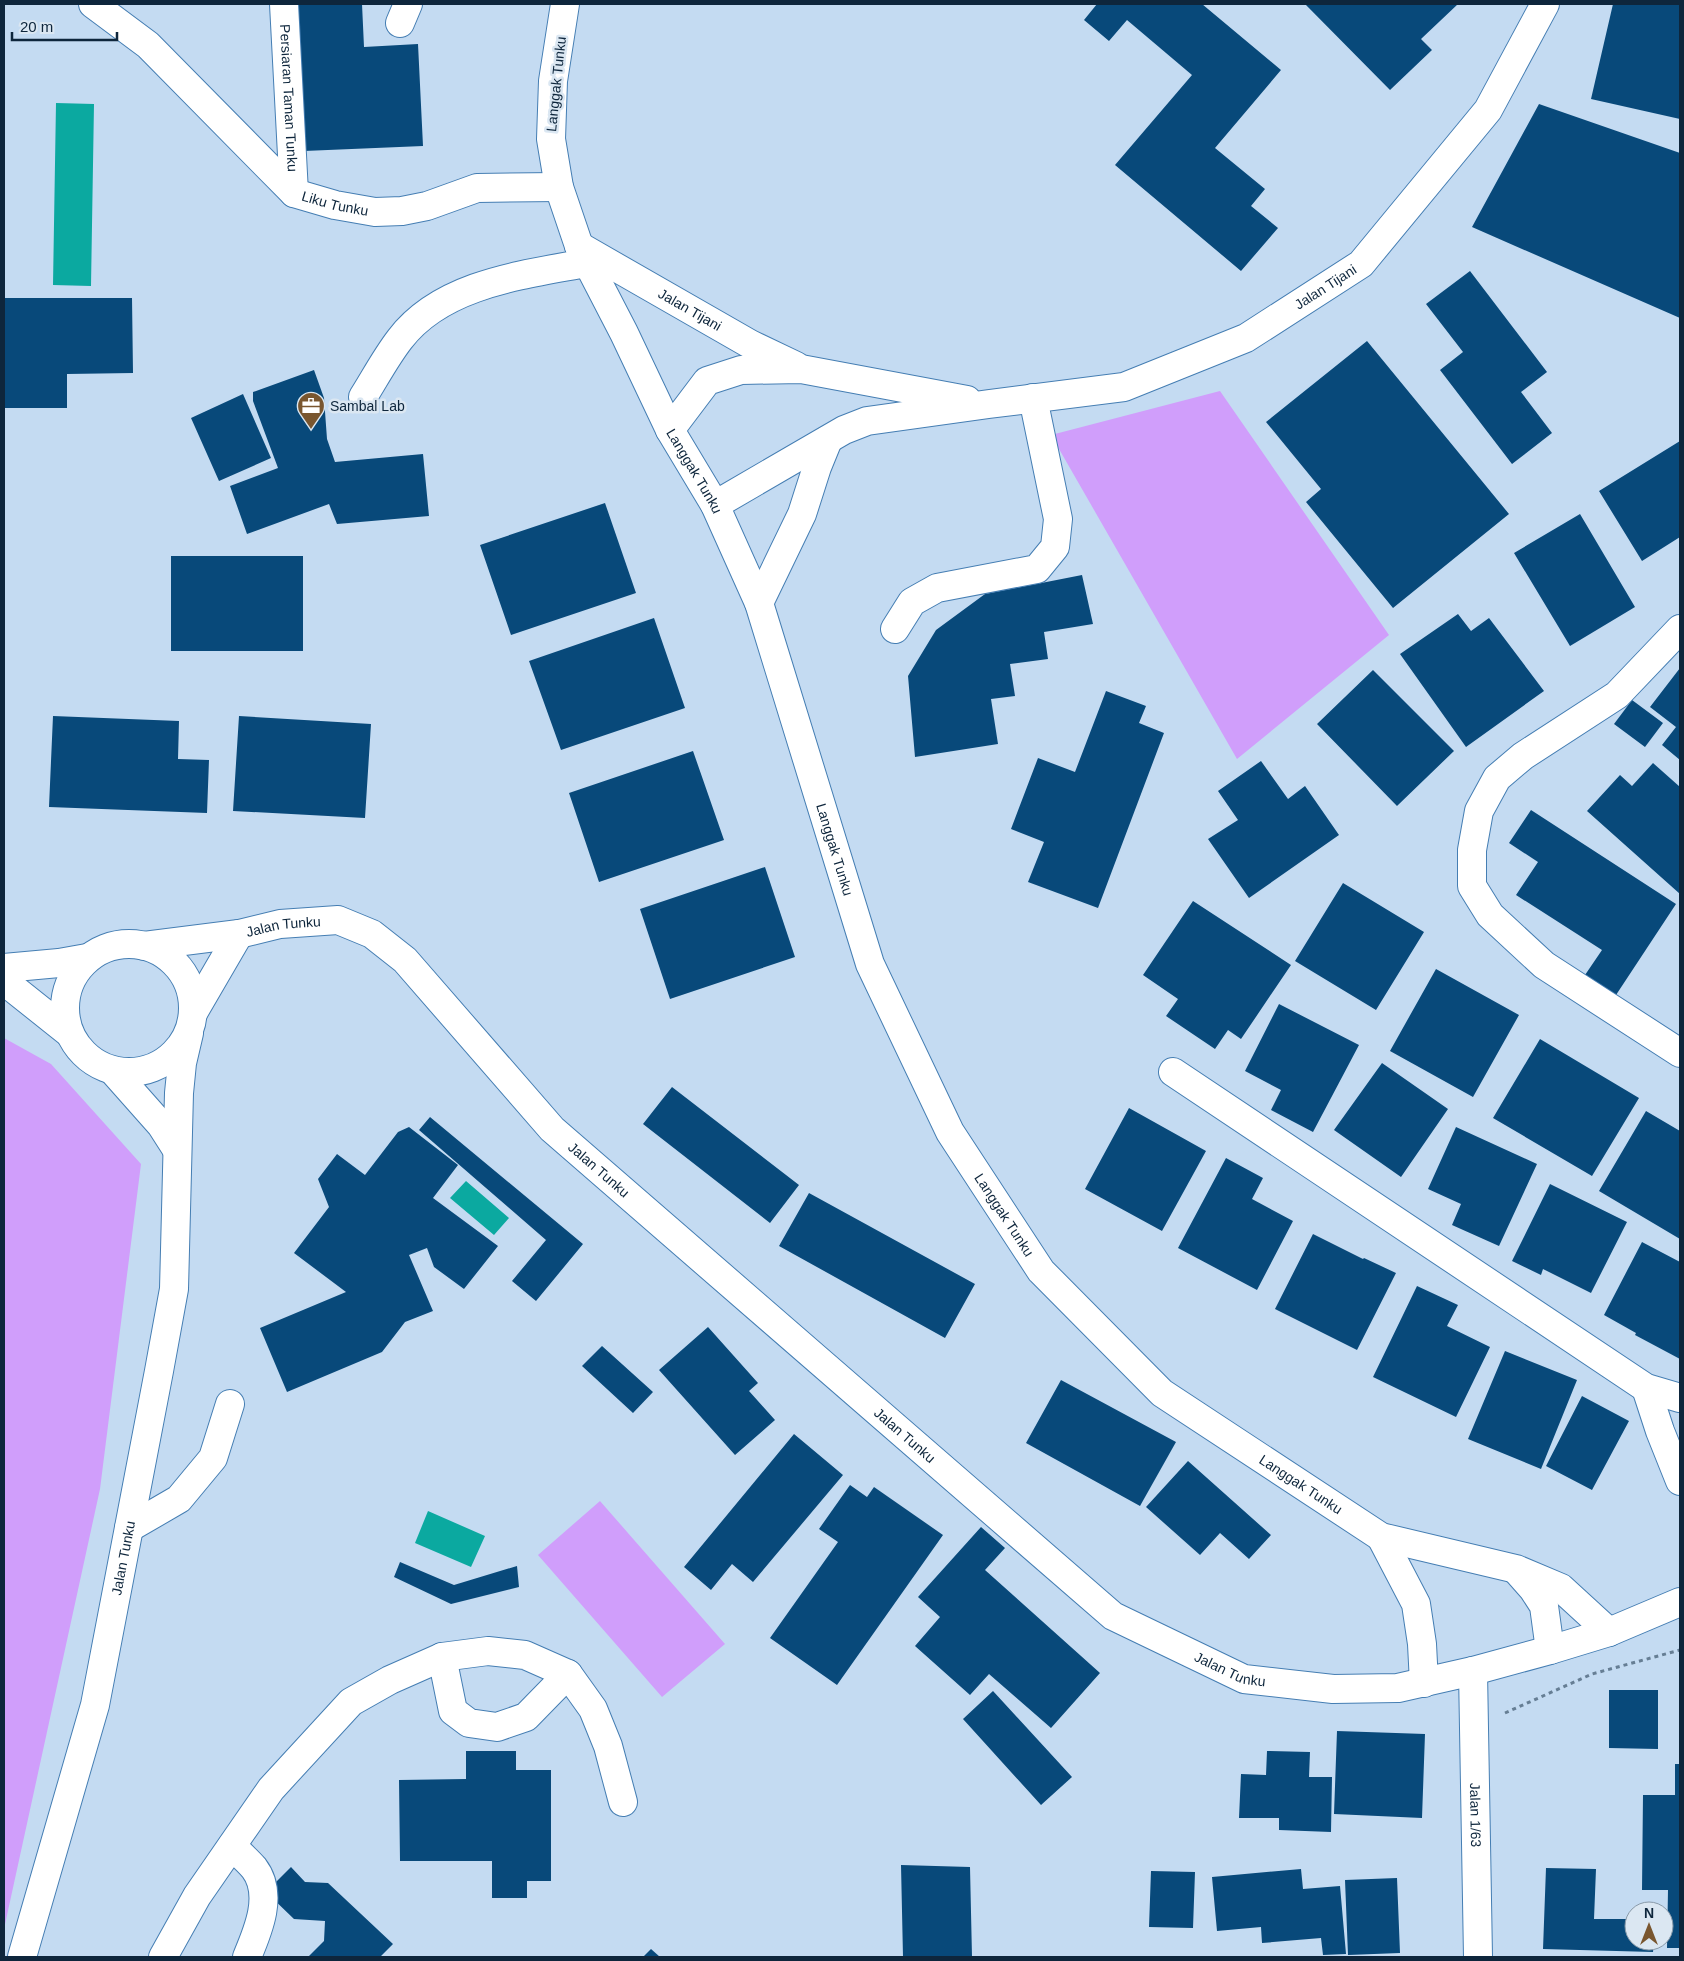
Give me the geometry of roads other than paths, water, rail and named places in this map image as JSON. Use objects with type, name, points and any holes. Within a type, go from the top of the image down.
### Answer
[{"type":"street","name":"Liku Tunku","points":[[92,4],[148,45],[294,192],[335,205],[375,212],[402,211],[427,206],[477,188],[559,187]]},
{"type":"street","name":"Persiaran Taman Tunku","points":[[284,4],[294,192]]},
{"type":"street","name":"Langgak Tunku","points":[[565,4],[554,81],[550,139],[559,187],[582,254],[624,333],[670,430],[715,505],[759,603],[870,964],[950,1132],[1041,1271],[1162,1393],[1381,1537],[1516,1569],[1561,1588],[1610,1632]]},
{"type":"street","name":"Jalan Tijani","points":[[715,505],[844,430],[867,421],[1124,387],[1246,338],[1361,264],[1488,110],[1545,4]]},
{"type":"street","name":"Jalan Tijani","points":[[582,254],[750,344],[802,369]]},
{"type":"street","points":[[363,397],[400,338],[430,309],[489,282],[582,254]]},
{"type":"street","name":"Jalan Tijani","points":[[670,430],[706,381],[740,370],[802,369],[988,404]]},
{"type":"street","points":[[895,629],[912,602],[937,588],[1037,569],[1055,547],[1058,519],[1033,398]]},
{"type":"street","points":[[759,603],[802,514],[828,440]]},
{"type":"street","points":[[1680,629],[1616,695],[1523,756],[1497,778],[1479,811],[1472,850],[1472,886],[1490,915],[1544,965],[1680,1054]]},
{"type":"street","name":"Jalan Tunku","points":[[144,946],[239,934],[280,924],[338,920],[372,934],[405,960],[552,1129],[1113,1616],[1244,1679],[1333,1689],[1398,1688],[1474,1671],[1610,1632],[1680,1602]]},
{"type":"street","name":"Jalan Tunku","points":[[22,1957],[95,1705],[174,1289],[177,1150],[182,1063],[191,1023],[239,934]]},
{"type":"street","points":[[4,968],[59,963],[87,958],[104,948],[124,944],[144,946],[165,955],[181,971],[191,990],[191,1023],[176,1053],[158,1066],[136,1073],[114,1072],[93,1063],[78,1049],[68,1032],[64,1012],[66,992],[74,974],[87,958]]},
{"type":"street","points":[[4,981],[68,1032]]},
{"type":"street","points":[[114,1072],[161,1125],[177,1150]]},
{"type":"street","points":[[1173,1072],[1646,1388],[1680,1398]]},
{"type":"street","points":[[1646,1388],[1670,1427],[1680,1481]]},
{"type":"street","points":[[129,1528],[179,1498],[213,1458],[230,1404]]},
{"type":"street","name":"Langgak Tunku","points":[[1381,1537],[1416,1604],[1422,1644],[1424,1683]]},
{"type":"street","points":[[1516,1569],[1544,1606],[1550,1650]]},
{"type":"street","points":[[163,1957],[197,1896],[271,1789],[351,1702],[390,1680],[442,1657],[488,1651],[525,1655],[568,1674],[593,1708],[608,1746],[623,1802]]},
{"type":"street","points":[[442,1657],[453,1711],[469,1723],[497,1727],[526,1717],[568,1674]]},
{"type":"street","name":"Jalan 1/63","points":[[1474,1671],[1478,1957]]},
{"type":"street","points":[[232,1846],[254,1869],[263,1886],[263,1903],[256,1935],[247,1957]]},
{"type":"place","name":"Sambal Lab","points":[[311,430]]}]
